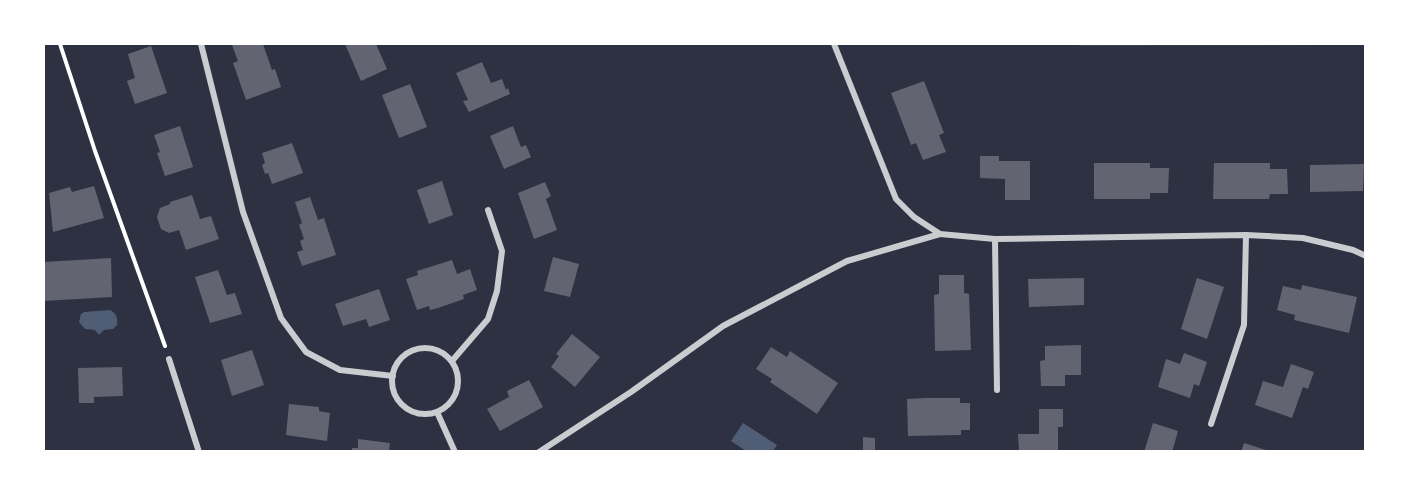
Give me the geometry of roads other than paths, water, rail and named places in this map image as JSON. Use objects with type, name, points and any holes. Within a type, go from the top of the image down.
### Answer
[{"type":"street","points":[[201,44],[243,212],[281,318],[306,352],[340,370],[393,376]]},
{"type":"street","points":[[834,44],[896,199],[914,218],[940,234]]},
{"type":"street","points":[[452,361],[488,319],[497,291],[502,251],[488,210]]},
{"type":"street","points":[[538,452],[631,392],[723,326],[847,261],[940,234],[995,239],[1246,235],[1303,238],[1353,250],[1365,256]]},
{"type":"street","points":[[1211,424],[1244,325],[1246,235]]},
{"type":"street","points":[[995,239],[997,390]]},
{"type":"street","points":[[434,349],[452,361],[459,380],[457,390],[446,407],[426,414],[414,412],[405,407],[397,398],[393,388],[396,365],[412,350],[434,349]]},
{"type":"street","points":[[170,359],[199,452]]},
{"type":"street","points":[[437,411],[455,452]]}]
